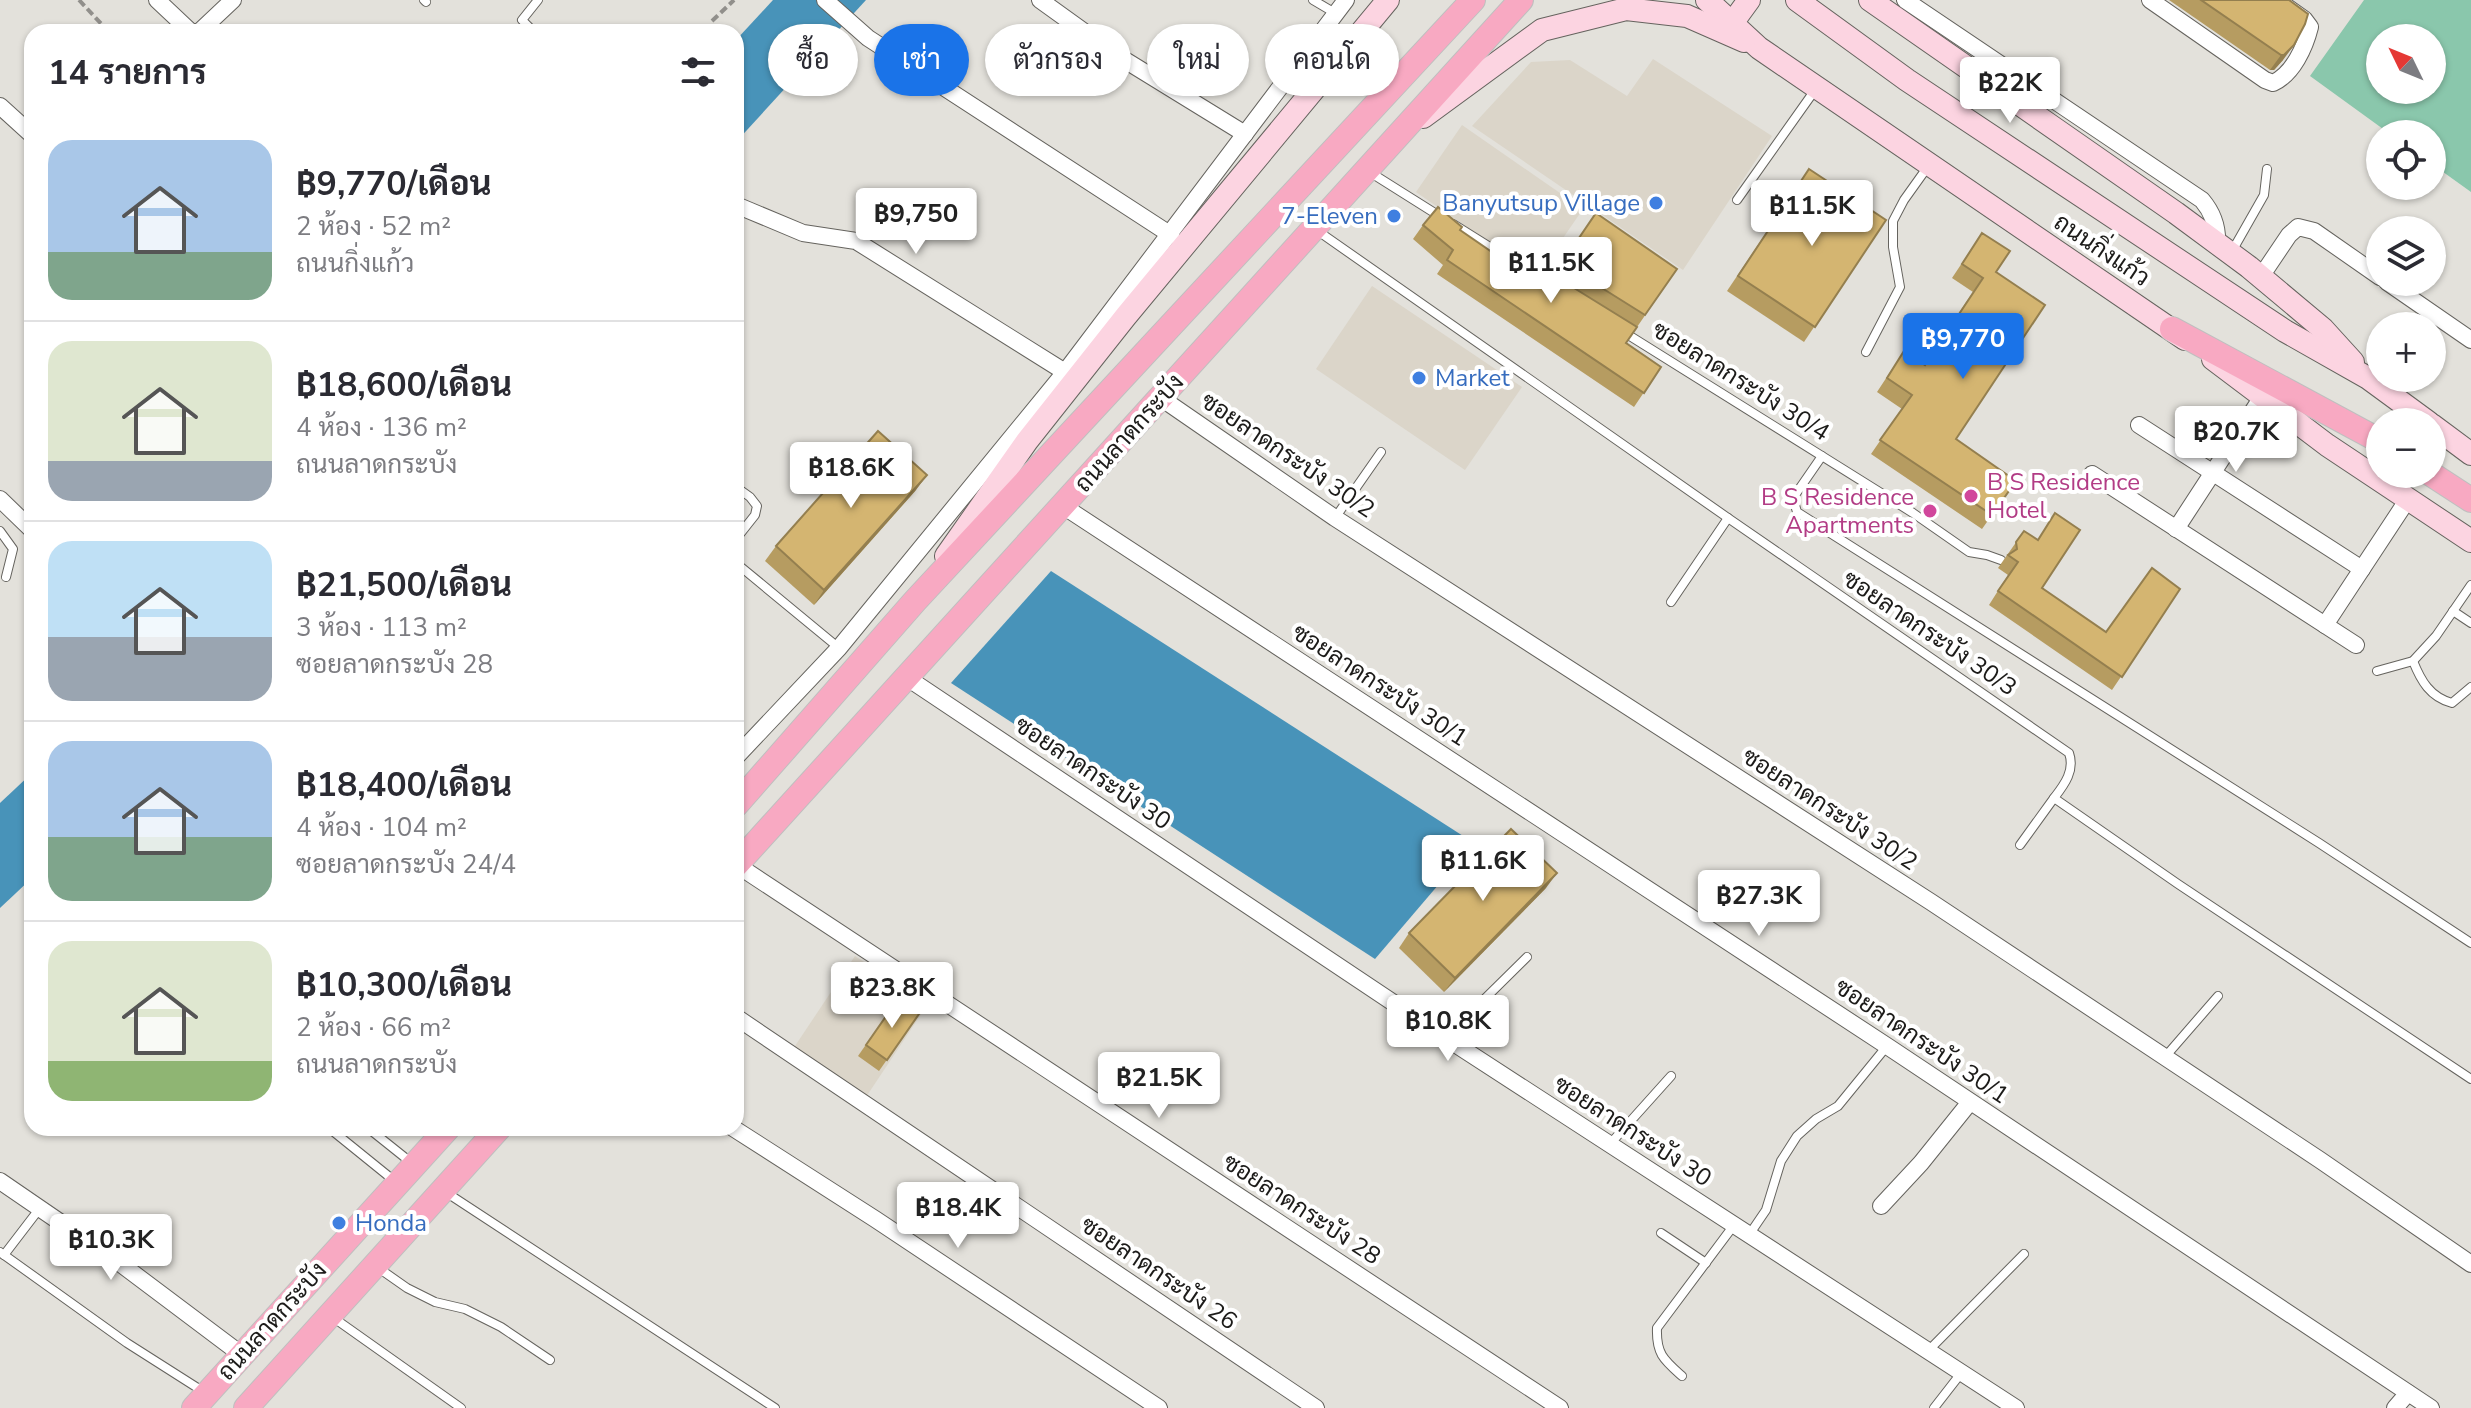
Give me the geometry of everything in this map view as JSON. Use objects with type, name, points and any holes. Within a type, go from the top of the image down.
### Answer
[{"type":"main road","points":[[915,601],[1027,441],[1126,316],[1388,0]]},
{"type":"main road","name":"ถนนลาดกระบัง","points":[[744,796],[915,601],[1473,0]]},
{"type":"main road","name":"ถนนลาดกระบัง","points":[[744,856],[1521,0]]},
{"type":"main road","name":"ถนนกิ่งแก้ว","points":[[1707,0],[1759,48],[2172,329],[2327,445],[2471,541]]},
{"type":"main road","points":[[1733,22],[1749,0]]},
{"type":"main road","name":"ถนนกิ่งแก้ว","points":[[1797,0],[1907,80],[2285,331],[2366,377]]},
{"type":"main road","points":[[1870,0],[2224,248],[2323,329],[2366,376]]},
{"type":"main road","points":[[1401,134],[1542,30],[1626,9],[1687,16],[1759,48]]},
{"type":"main road","points":[[2172,329],[2366,433]]},
{"type":"main road","name":"ถนนกิ่งแก้ว","points":[[2387,392],[2408,408]]},
{"type":"main road","name":"ถนนกิ่งแก้ว","points":[[2446,435],[2471,453]]},
{"type":"main road","points":[[2446,484],[2471,500]]},
{"type":"main road","name":"ถนนลาดกระบัง","points":[[200,1401],[440,1136]]},
{"type":"main road","points":[[456,1136],[477,1153]]},
{"type":"main road","name":"ถนนลาดกระบัง","points":[[247,1408],[492,1136]]},
{"type":"street","points":[[208,24],[233,0]]},
{"type":"street","points":[[825,0],[868,38],[1171,235]]},
{"type":"street","points":[[1040,0],[1115,54],[1245,134]]},
{"type":"street","points":[[1905,0],[2202,200],[2210,210],[2224,248]]},
{"type":"street","points":[[2150,0],[2273,83],[2291,69],[2310,27],[2277,0]]},
{"type":"street","points":[[166,3],[184,24]]},
{"type":"street","points":[[744,749],[839,648],[1065,372],[1340,7]]},
{"type":"street","points":[[0,106],[24,128]]},
{"type":"street","points":[[744,208],[803,233],[856,241],[1065,372]]},
{"type":"street","points":[[2260,278],[2289,235],[2298,227],[2314,231],[2366,267]]},
{"type":"street","points":[[2407,296],[2471,340]]},
{"type":"street","points":[[2176,529],[2262,397]]},
{"type":"street","name":"ซอยลาดกระบัง 30/2","points":[[1161,398],[1335,518],[1931,902],[2471,1264]]},
{"type":"street","points":[[2139,425],[2362,569]]},
{"type":"street","points":[[2092,474],[2356,645]]},
{"type":"street","points":[[0,499],[24,522]]},
{"type":"street","points":[[2325,625],[2408,499]]},
{"type":"street","name":"ซอยลาดกระบัง 30/1","points":[[1063,506],[1887,1046],[2431,1408]]},
{"type":"street","name":"ซอยลาดกระบัง 30","points":[[906,677],[1446,1038],[2016,1408]]},
{"type":"street","name":"ซอยลาดกระบัง 28","points":[[744,870],[1560,1408]]},
{"type":"street","name":"ซอยลาดกระบัง 26","points":[[744,1022],[1316,1408]]},
{"type":"street","points":[[1881,1206],[1921,1163],[1970,1102]]},
{"type":"street","points":[[744,1135],[1159,1408]]},
{"type":"street","points":[[0,1181],[121,1264],[242,1355]]},
{"type":"street","points":[[2395,1408],[2408,1393]]},
{"type":"lane","points":[[520,24],[538,0]]},
{"type":"lane","points":[[1313,0],[1340,7]]},
{"type":"lane","points":[[522,20],[526,24]]},
{"type":"lane","points":[[1737,200],[1817,87]]},
{"type":"lane","points":[[1866,352],[1900,287],[1893,247],[1893,221],[1930,164]]},
{"type":"lane","points":[[2224,248],[2264,195],[2267,169]]},
{"type":"lane","points":[[1368,170],[1568,297]]},
{"type":"lane","points":[[856,241],[884,201]]},
{"type":"lane","name":"ซอยลาดกระบัง 30/3","points":[[1315,229],[2069,753],[2071,770],[2020,845]]},
{"type":"lane","name":"ซอยลาดกระบัง 30/4","points":[[1608,322],[1913,513],[1969,552],[2001,560]]},
{"type":"lane","points":[[1335,518],[1381,452]]},
{"type":"lane","points":[[1822,456],[1793,498],[1797,512],[2471,943]]},
{"type":"lane","points":[[744,493],[757,506],[755,515],[744,529]]},
{"type":"lane","points":[[1671,602],[1728,518]]},
{"type":"lane","points":[[0,531],[13,549],[6,577]]},
{"type":"lane","points":[[744,570],[839,648]]},
{"type":"lane","points":[[2377,671],[2413,661],[2436,636],[2471,585]]},
{"type":"lane","points":[[2453,611],[2471,623]]},
{"type":"lane","points":[[2413,661],[2421,682],[2441,700],[2452,703],[2471,687]]},
{"type":"lane","points":[[2054,798],[2471,1079]]},
{"type":"lane","points":[[1446,1038],[1527,957]]},
{"type":"lane","points":[[2165,1057],[2218,996]]},
{"type":"lane","points":[[1749,1235],[1766,1210],[1781,1161],[1797,1136],[1816,1119],[1838,1106],[1887,1046]]},
{"type":"lane","points":[[1610,1144],[1671,1076]]},
{"type":"lane","points":[[339,1136],[397,1183]]},
{"type":"lane","points":[[378,1136],[414,1164]]},
{"type":"lane","points":[[444,1191],[775,1408]]},
{"type":"lane","points":[[40,1208],[2,1253],[127,1343],[200,1401]]},
{"type":"lane","points":[[1682,1376],[1662,1358],[1656,1342],[1657,1328],[1734,1225]]},
{"type":"lane","points":[[1661,1233],[1706,1263]]},
{"type":"lane","points":[[1928,1351],[2024,1254]]},
{"type":"lane","points":[[376,1266],[407,1288],[435,1302],[465,1309],[501,1327],[550,1360]]},
{"type":"lane","points":[[330,1316],[461,1408]]},
{"type":"lane","points":[[1934,1408],[1962,1372]]},
{"type":"path","points":[[79,0],[102,24]]},
{"type":"path","points":[[712,21],[734,0]]},
{"type":"shaded area","name":"Banyutsup Village","points":[[1653,59],[1772,136],[1683,270],[1472,126],[1531,62],[1570,60],[1627,96]]},
{"type":"shaded area","points":[[1462,125],[1583,209],[1537,276],[1416,192]]},
{"type":"shaded area","name":"Market","points":[[1372,286],[1522,387],[1465,470],[1316,369]]},
{"type":"shaded area","points":[[855,956],[928,1004],[864,1100],[791,1052]]},
{"type":"green space","points":[[2364,0],[2471,0],[2471,192],[2446,174],[2446,120],[2371,120],[2310,76]]},
{"type":"water","points":[[773,0],[866,0],[844,24],[768,24],[768,96],[778,96],[744,133],[744,31]]},
{"type":"water","points":[[1051,571],[1474,843],[1375,959],[951,683]]},
{"type":"water","points":[[24,780],[24,886],[0,908],[0,803]]},
{"type":"building","points":[[2201,0],[2289,0],[2308,14],[2294,45],[2281,55]]},
{"type":"building","points":[[1809,169],[1886,220],[1815,327],[1738,276]]},
{"type":"building","points":[[1438,207],[1462,227],[1460,230],[1544,288],[1553,275],[1637,327],[1626,343],[1661,367],[1644,393],[1447,260],[1453,250],[1423,225]]},
{"type":"building","points":[[1596,213],[1677,269],[1645,315],[1562,263]]},
{"type":"building","points":[[1982,233],[2010,251],[1996,272],[2045,305],[1956,439],[2016,481],[1992,515],[1880,440],[1912,395],[1887,378],[1904,351],[1925,365],[1983,278],[1962,264]]},
{"type":"building","points":[[878,431],[927,475],[824,590],[776,546]]},
{"type":"building","points":[[2055,513],[2080,530],[2042,588],[2106,632],[2152,568],[2180,589],[2122,677],[1998,591],[2018,562],[2008,555],[2017,549],[2016,542],[2024,531],[2038,540]]},
{"type":"building","points":[[1511,829],[1557,873],[1455,978],[1409,933]]},
{"type":"building","points":[[898,999],[919,1014],[887,1060],[866,1045]]},
{"type":"place","name":"Banyutsup Village","points":[[1656,203]]},
{"type":"place","name":"7-Eleven","points":[[1394,216]]},
{"type":"place","name":"Market","points":[[1419,378]]},
{"type":"place","name":"B S Residence Hotel","points":[[1971,496]]},
{"type":"place","name":"B S Residence Apartments","points":[[1930,511]]},
{"type":"place","name":"Honda","points":[[339,1223]]}]
